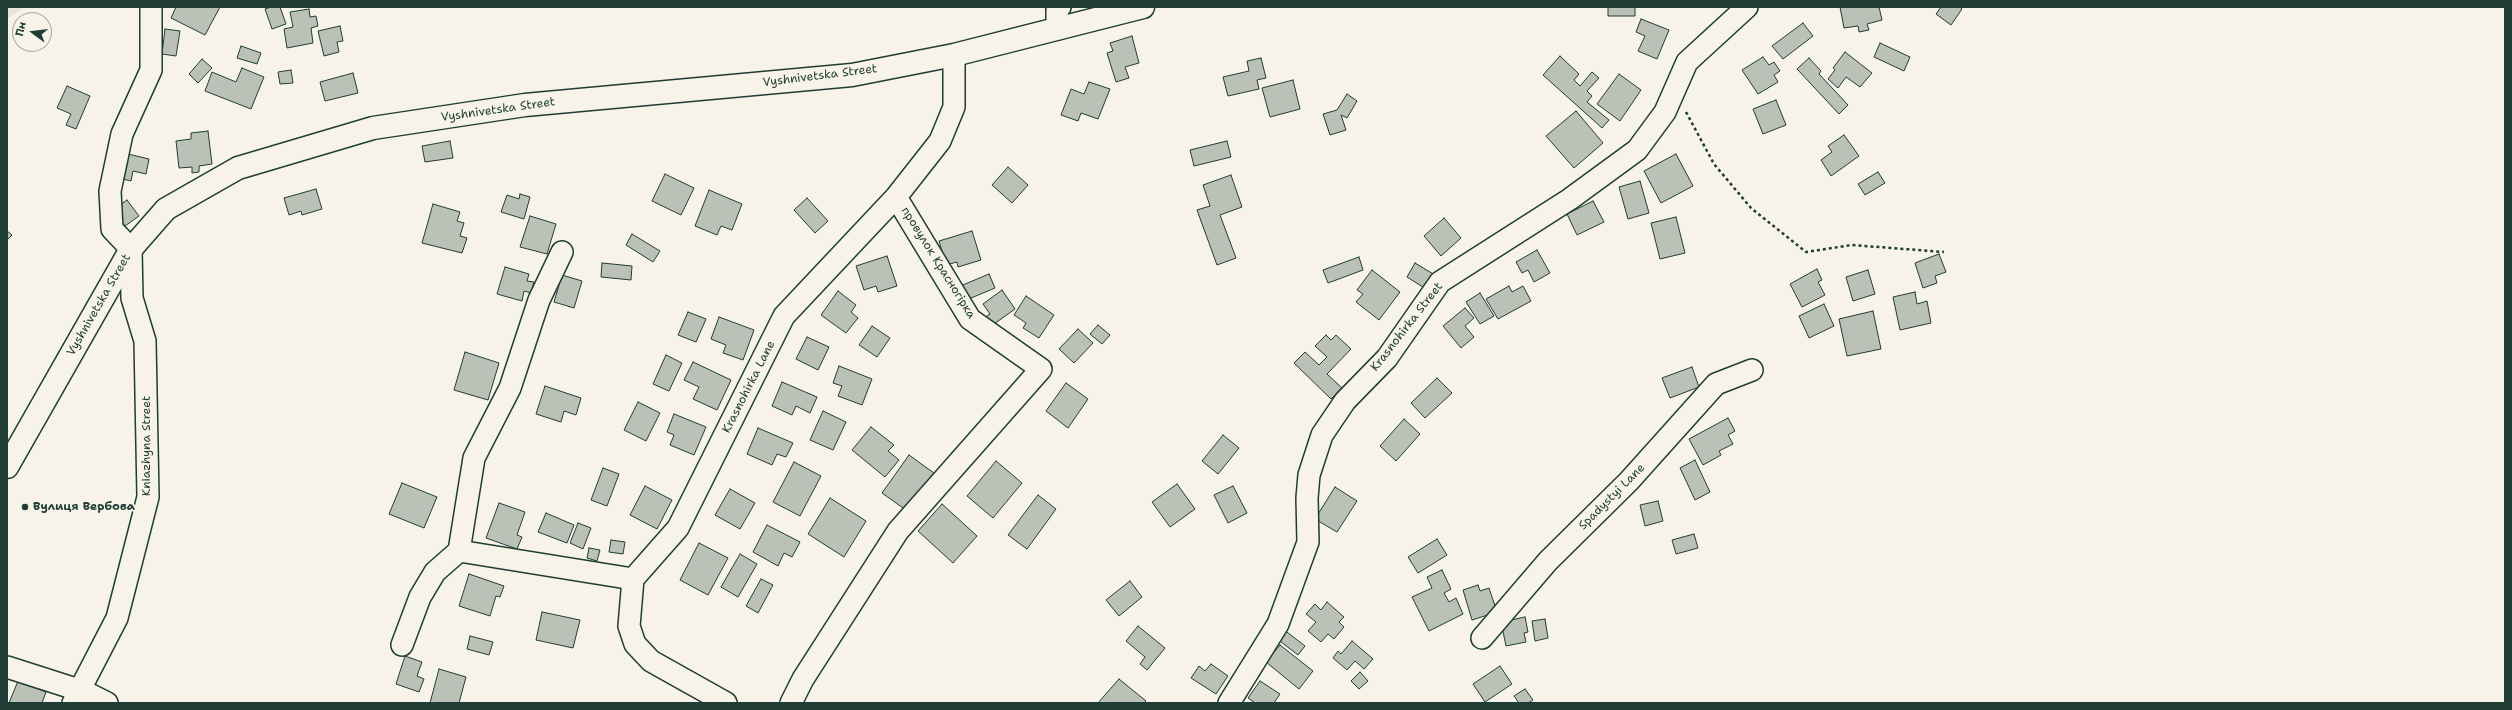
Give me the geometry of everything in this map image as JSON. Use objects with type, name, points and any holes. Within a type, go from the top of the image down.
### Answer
[{"type":"main road","name":"Vyshnivetska Street","points":[[9,465],[131,249],[166,209],[238,168],[373,128],[525,105],[852,75],[954,55],[1143,7]]},
{"type":"street","points":[[131,249],[112,228],[110,191],[122,134],[152,70],[151,7]]},
{"type":"street","points":[[1057,29],[1056,10],[1060,7]]},
{"type":"street","name":"Krasnohirka Street","points":[[1229,703],[1281,616],[1308,542],[1307,498],[1309,475],[1322,435],[1345,401],[1387,358],[1440,282],[1570,199],[1637,150],[1666,112],[1687,62],[1747,7]]},
{"type":"street","name":"Krasnohirka Lane","points":[[633,580],[678,528],[784,316],[896,197],[940,141],[954,107],[954,55]]},
{"type":"street","name":"провулок Красногірка","points":[[791,703],[803,679],[898,531],[1041,369],[970,320],[896,197]]},
{"type":"street","name":"Kniazhyna Street","points":[[77,697],[117,618],[148,496],[145,341],[132,298],[131,249]]},
{"type":"street","points":[[402,645],[420,597],[435,572],[459,551],[474,458],[510,388],[539,300],[562,252]]},
{"type":"street","name":"Spadystyi Lane","points":[[1482,638],[1548,561],[1629,481],[1716,384],[1752,370]]},
{"type":"street","points":[[459,551],[633,580],[629,626],[635,644],[651,661],[726,703]]},
{"type":"street","points":[[7,667],[77,697],[107,703]]},
{"type":"path","points":[[1675,91],[1714,164],[1751,208],[1806,252],[1852,245],[1944,252]]},
{"type":"shaded area","points":[[7,7],[24,7],[17,12],[12,12],[12,15],[7,19]]},
{"type":"building","points":[[176,7],[220,7],[205,35],[171,18]]},
{"type":"building","points":[[280,7],[286,24],[272,29],[265,9]]},
{"type":"building","points":[[1608,7],[1635,7],[1635,16],[1608,16]]},
{"type":"building","points":[[1840,7],[1879,7],[1882,20],[1867,24],[1869,30],[1859,32],[1858,26],[1844,28]]},
{"type":"building","points":[[1941,7],[1960,7],[1962,9],[1951,25],[1936,14]]},
{"type":"building","points":[[309,9],[310,17],[316,16],[318,26],[311,28],[313,43],[287,48],[284,29],[293,27],[290,12]]},
{"type":"building","points":[[1641,19],[1669,30],[1657,59],[1638,51],[1645,36],[1636,32]]},
{"type":"building","points":[[1803,23],[1813,36],[1783,59],[1772,46]]},
{"type":"building","points":[[340,26],[343,41],[337,42],[339,52],[324,56],[318,31]]},
{"type":"building","points":[[165,29],[180,31],[176,56],[162,54]]},
{"type":"building","points":[[1132,36],[1139,63],[1125,67],[1129,78],[1116,82],[1107,53],[1113,51],[1110,43]]},
{"type":"building","points":[[1880,43],[1910,57],[1904,71],[1874,57]]},
{"type":"building","points":[[241,46],[261,53],[257,64],[237,58]]},
{"type":"building","points":[[1845,52],[1872,73],[1860,87],[1846,77],[1838,88],[1828,79],[1835,70],[1833,68]]},
{"type":"building","points":[[1560,56],[1579,74],[1574,80],[1580,86],[1592,72],[1599,78],[1587,91],[1592,96],[1587,102],[1609,120],[1602,128],[1543,75]]},
{"type":"building","points":[[1763,57],[1769,65],[1774,62],[1780,71],[1774,75],[1778,82],[1758,94],[1742,70]]},
{"type":"building","points":[[1261,58],[1266,78],[1257,80],[1259,89],[1228,96],[1223,77],[1249,71],[1247,61]]},
{"type":"building","points":[[1809,58],[1821,71],[1819,74],[1848,105],[1839,114],[1797,69]]},
{"type":"building","points":[[202,59],[212,68],[198,83],[189,74]]},
{"type":"building","points":[[242,68],[264,77],[251,109],[205,91],[212,72],[236,82]]},
{"type":"building","points":[[291,70],[293,83],[280,84],[278,72]]},
{"type":"building","points":[[353,73],[358,93],[325,101],[320,82]]},
{"type":"building","points":[[1619,74],[1641,90],[1620,121],[1597,104]]},
{"type":"building","points":[[1293,80],[1300,109],[1270,117],[1262,88]]},
{"type":"building","points":[[1089,82],[1110,89],[1098,119],[1081,113],[1078,121],[1061,115],[1071,89],[1084,94]]},
{"type":"building","points":[[67,86],[90,96],[76,129],[66,125],[71,114],[57,108]]},
{"type":"building","points":[[1347,94],[1357,101],[1347,118],[1341,115],[1346,130],[1330,135],[1323,114],[1337,110]]},
{"type":"building","points":[[1776,100],[1786,125],[1763,134],[1753,109]]},
{"type":"building","points":[[1576,111],[1603,143],[1574,168],[1546,136]]},
{"type":"building","points":[[208,131],[212,164],[199,166],[199,172],[192,173],[192,167],[179,168],[176,141],[191,139],[191,133]]},
{"type":"building","points":[[1844,135],[1859,156],[1831,176],[1821,160],[1832,152],[1828,146]]},
{"type":"building","points":[[450,141],[453,158],[425,162],[422,146]]},
{"type":"building","points":[[1227,141],[1231,157],[1194,166],[1190,150]]},
{"type":"building","points":[[124,153],[149,159],[146,174],[133,171],[131,181],[123,179],[125,172],[120,170]]},
{"type":"building","points":[[1676,154],[1693,186],[1661,203],[1644,171]]},
{"type":"building","points":[[1008,167],[1028,185],[1012,203],[992,185]]},
{"type":"building","points":[[1878,172],[1885,183],[1865,195],[1858,184]]},
{"type":"building","points":[[665,174],[694,188],[681,215],[652,201]]},
{"type":"building","points":[[1231,175],[1242,207],[1220,215],[1236,258],[1217,265],[1197,210],[1210,206],[1203,185]]},
{"type":"building","points":[[1640,181],[1649,213],[1628,219],[1619,187]]},
{"type":"building","points":[[316,189],[322,209],[302,215],[301,211],[289,215],[284,198]]},
{"type":"building","points":[[709,190],[742,204],[732,230],[721,226],[717,235],[695,226]]},
{"type":"building","points":[[520,194],[530,197],[524,219],[501,212],[507,195],[519,199]]},
{"type":"building","points":[[807,198],[828,221],[815,233],[794,210]]},
{"type":"building","points":[[127,200],[139,216],[125,226],[113,210]]},
{"type":"building","points":[[1593,201],[1604,222],[1577,235],[1567,214]]},
{"type":"building","points":[[433,204],[460,212],[457,221],[464,223],[460,236],[467,238],[462,253],[422,243]]},
{"type":"building","points":[[530,216],[556,224],[547,254],[520,247]]},
{"type":"building","points":[[1676,217],[1685,253],[1660,259],[1651,223]]},
{"type":"building","points":[[1444,218],[1461,238],[1441,256],[1424,236]]},
{"type":"building","points":[[7,231],[12,235],[7,240]]},
{"type":"building","points":[[972,231],[981,260],[958,267],[957,262],[946,265],[939,241]]},
{"type":"building","points":[[632,234],[660,251],[653,262],[626,245]]},
{"type":"building","points":[[1537,250],[1550,273],[1534,282],[1528,270],[1522,273],[1516,262]]},
{"type":"building","points":[[1939,254],[1946,272],[1935,276],[1937,283],[1923,288],[1915,263]]},
{"type":"building","points":[[887,256],[897,286],[878,292],[876,286],[864,290],[856,266]]},
{"type":"building","points":[[1359,257],[1363,270],[1328,283],[1323,270]]},
{"type":"building","points":[[602,263],[632,266],[631,280],[601,277]]},
{"type":"building","points":[[1415,263],[1435,275],[1426,289],[1407,277]]},
{"type":"building","points":[[505,267],[529,274],[527,281],[534,282],[531,293],[524,291],[522,301],[497,294]]},
{"type":"building","points":[[1817,269],[1822,280],[1818,282],[1825,295],[1802,307],[1790,284]]},
{"type":"building","points":[[1372,270],[1400,292],[1379,320],[1356,302],[1363,294],[1357,290]]},
{"type":"building","points":[[1868,270],[1875,294],[1853,301],[1846,277]]},
{"type":"building","points":[[989,274],[995,288],[964,301],[958,287]]},
{"type":"building","points":[[562,275],[582,281],[574,308],[554,302]]},
{"type":"building","points":[[1509,286],[1512,292],[1523,286],[1531,301],[1498,319],[1486,299]]},
{"type":"building","points":[[1002,290],[1015,309],[987,329],[981,320],[990,314],[983,304]]},
{"type":"building","points":[[838,291],[856,305],[851,312],[858,318],[846,333],[821,315]]},
{"type":"building","points":[[1915,292],[1917,304],[1927,301],[1931,323],[1900,330],[1893,297]]},
{"type":"building","points":[[1480,293],[1494,316],[1480,324],[1466,302]]},
{"type":"building","points":[[1026,296],[1054,315],[1039,338],[1023,328],[1026,323],[1014,315]]},
{"type":"building","points":[[1824,304],[1834,326],[1809,338],[1799,316]]},
{"type":"building","points":[[1465,308],[1474,318],[1465,326],[1474,337],[1461,348],[1443,326]]},
{"type":"building","points":[[1873,311],[1881,349],[1847,356],[1839,319]]},
{"type":"building","points":[[688,312],[706,319],[696,342],[678,335]]},
{"type":"building","points":[[719,317],[754,330],[743,360],[723,353],[726,345],[711,339]]},
{"type":"building","points":[[1098,325],[1110,335],[1102,344],[1090,334]]},
{"type":"building","points":[[872,326],[890,338],[877,357],[859,345]]},
{"type":"building","points":[[1078,329],[1093,343],[1074,363],[1059,349]]},
{"type":"building","points":[[1326,335],[1331,340],[1336,335],[1351,349],[1327,374],[1342,388],[1331,399],[1294,363],[1305,352],[1319,365],[1327,357],[1315,346]]},
{"type":"building","points":[[807,337],[829,347],[818,370],[796,359]]},
{"type":"building","points":[[465,352],[499,363],[488,400],[454,390]]},
{"type":"building","points":[[666,355],[682,363],[669,391],[653,384]]},
{"type":"building","points":[[693,362],[731,380],[717,410],[693,399],[699,387],[684,380]]},
{"type":"building","points":[[839,366],[872,379],[862,405],[838,396],[842,386],[833,383]]},
{"type":"building","points":[[1692,367],[1699,387],[1670,398],[1662,378]]},
{"type":"building","points":[[1437,378],[1452,393],[1425,418],[1411,403]]},
{"type":"building","points":[[782,382],[817,397],[810,413],[796,406],[792,415],[772,406]]},
{"type":"building","points":[[1066,383],[1088,399],[1068,428],[1046,411]]},
{"type":"building","points":[[545,386],[581,398],[576,415],[564,411],[561,422],[536,414]]},
{"type":"building","points":[[638,402],[660,413],[646,441],[624,430]]},
{"type":"building","points":[[823,411],[846,422],[833,450],[810,440]]},
{"type":"building","points":[[674,414],[706,427],[694,455],[670,445],[674,435],[667,432]]},
{"type":"building","points":[[1728,418],[1735,431],[1728,435],[1733,444],[1719,451],[1721,455],[1703,465],[1689,439]]},
{"type":"building","points":[[1404,419],[1420,434],[1396,461],[1380,446]]},
{"type":"building","points":[[871,427],[894,445],[888,451],[899,460],[885,477],[852,450]]},
{"type":"building","points":[[758,428],[793,443],[786,457],[777,454],[772,465],[747,454]]},
{"type":"building","points":[[1223,435],[1239,448],[1218,474],[1202,461]]},
{"type":"building","points":[[909,455],[934,473],[906,510],[882,493]]},
{"type":"building","points":[[1695,460],[1710,492],[1695,500],[1680,468]]},
{"type":"building","points":[[996,461],[1022,483],[993,518],[967,496]]},
{"type":"building","points":[[794,462],[821,476],[800,516],[773,502]]},
{"type":"building","points":[[603,468],[619,474],[607,506],[591,500]]},
{"type":"building","points":[[402,483],[437,497],[424,528],[389,514]]},
{"type":"building","points":[[1177,484],[1195,509],[1170,527],[1152,502]]},
{"type":"building","points":[[645,486],[672,500],[657,529],[630,515]]},
{"type":"building","points":[[1233,486],[1247,513],[1228,523],[1214,495]]},
{"type":"building","points":[[1335,487],[1357,501],[1337,532],[1315,519]]},
{"type":"building","points":[[730,489],[755,503],[740,529],[715,515]]},
{"type":"building","points":[[1038,495],[1056,509],[1027,549],[1008,535]]},
{"type":"building","points":[[830,498],[866,521],[844,557],[808,534]]},
{"type":"building","points":[[1658,501],[1663,521],[1645,526],[1640,505]]},
{"type":"building","points":[[499,503],[525,512],[517,535],[522,537],[517,549],[486,538]]},
{"type":"building","points":[[942,504],[977,536],[953,563],[918,531]]},
{"type":"building","points":[[546,513],[574,525],[567,543],[538,532]]},
{"type":"building","points":[[578,523],[591,528],[583,549],[570,543]]},
{"type":"building","points":[[767,525],[800,542],[792,557],[784,553],[778,566],[753,552]]},
{"type":"building","points":[[1694,534],[1698,548],[1676,554],[1672,540]]},
{"type":"building","points":[[1437,539],[1447,555],[1418,573],[1408,557]]},
{"type":"building","points":[[611,540],[625,542],[623,554],[609,552]]},
{"type":"building","points":[[699,543],[728,558],[708,595],[680,580]]},
{"type":"building","points":[[589,548],[600,550],[597,561],[587,558]]},
{"type":"building","points":[[740,554],[757,564],[738,597],[721,587]]},
{"type":"building","points":[[1442,570],[1451,589],[1444,593],[1449,602],[1456,598],[1463,614],[1429,631],[1412,597],[1432,588],[1427,577]]},
{"type":"building","points":[[469,574],[504,586],[500,597],[496,596],[490,616],[459,606]]},
{"type":"building","points":[[761,579],[773,585],[758,613],[746,606]]},
{"type":"building","points":[[1130,581],[1142,597],[1119,616],[1106,600]]},
{"type":"building","points":[[1478,585],[1480,591],[1489,588],[1497,612],[1472,620],[1463,590]]},
{"type":"building","points":[[1327,602],[1344,617],[1339,622],[1344,627],[1334,639],[1328,634],[1321,642],[1308,631],[1316,622],[1306,614],[1315,604],[1321,610]]},
{"type":"building","points":[[542,612],[580,620],[573,648],[536,640]]},
{"type":"building","points":[[1525,617],[1528,632],[1524,633],[1526,642],[1506,646],[1501,622]]},
{"type":"building","points":[[1545,619],[1548,638],[1535,641],[1532,621]]},
{"type":"building","points":[[1138,626],[1165,648],[1147,670],[1140,664],[1145,657],[1126,641]]},
{"type":"building","points":[[1283,629],[1305,646],[1298,655],[1276,638]]},
{"type":"building","points":[[470,636],[493,642],[489,655],[467,649]]},
{"type":"building","points":[[1352,641],[1373,659],[1364,669],[1355,661],[1347,670],[1333,658],[1338,651],[1341,654]]},
{"type":"building","points":[[1280,645],[1313,671],[1299,689],[1266,662]]},
{"type":"building","points":[[405,656],[422,662],[417,676],[424,679],[419,692],[396,684]]},
{"type":"building","points":[[1211,664],[1228,676],[1216,694],[1191,678],[1199,666],[1205,671]]},
{"type":"building","points":[[1500,666],[1512,684],[1485,702],[1473,684]]},
{"type":"building","points":[[439,669],[466,677],[459,703],[430,703]]},
{"type":"building","points":[[1360,672],[1368,681],[1359,689],[1351,681]]},
{"type":"building","points":[[1119,679],[1146,701],[1144,703],[1098,703]]},
{"type":"building","points":[[18,681],[46,692],[42,703],[9,703]]},
{"type":"building","points":[[1260,681],[1280,694],[1274,703],[1255,703],[1248,698]]},
{"type":"building","points":[[1525,689],[1533,700],[1528,703],[1519,703],[1514,696]]},
{"type":"place","name":"Вулиця Вербова","points":[[25,507]]}]
